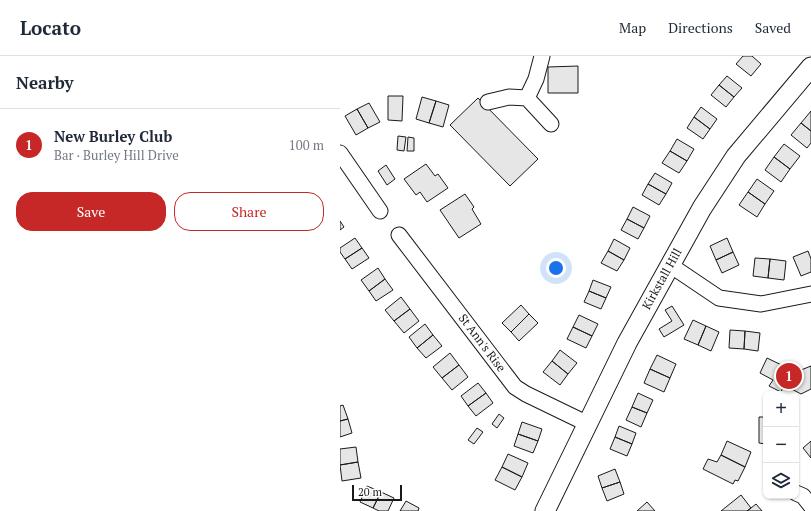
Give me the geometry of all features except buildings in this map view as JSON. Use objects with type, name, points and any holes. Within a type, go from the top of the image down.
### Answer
[{"type":"street","points":[[527,98],[536,78],[542,56]]},
{"type":"street","name":"Kirkstall Hill","points":[[548,510],[626,344],[702,208],[736,156],[811,67]]},
{"type":"street","points":[[488,102],[509,97],[527,98],[551,124]]},
{"type":"street","points":[[340,153],[380,212]]},
{"type":"street","name":"St Ann's Rise","points":[[399,235],[515,387],[526,394],[588,424]]},
{"type":"street","points":[[670,264],[720,298],[761,304],[811,294]]},
{"type":"street","points":[[799,494],[803,496],[811,506]]},
{"type":"place","name":"New Burley Club","points":[[789,376]]}]
